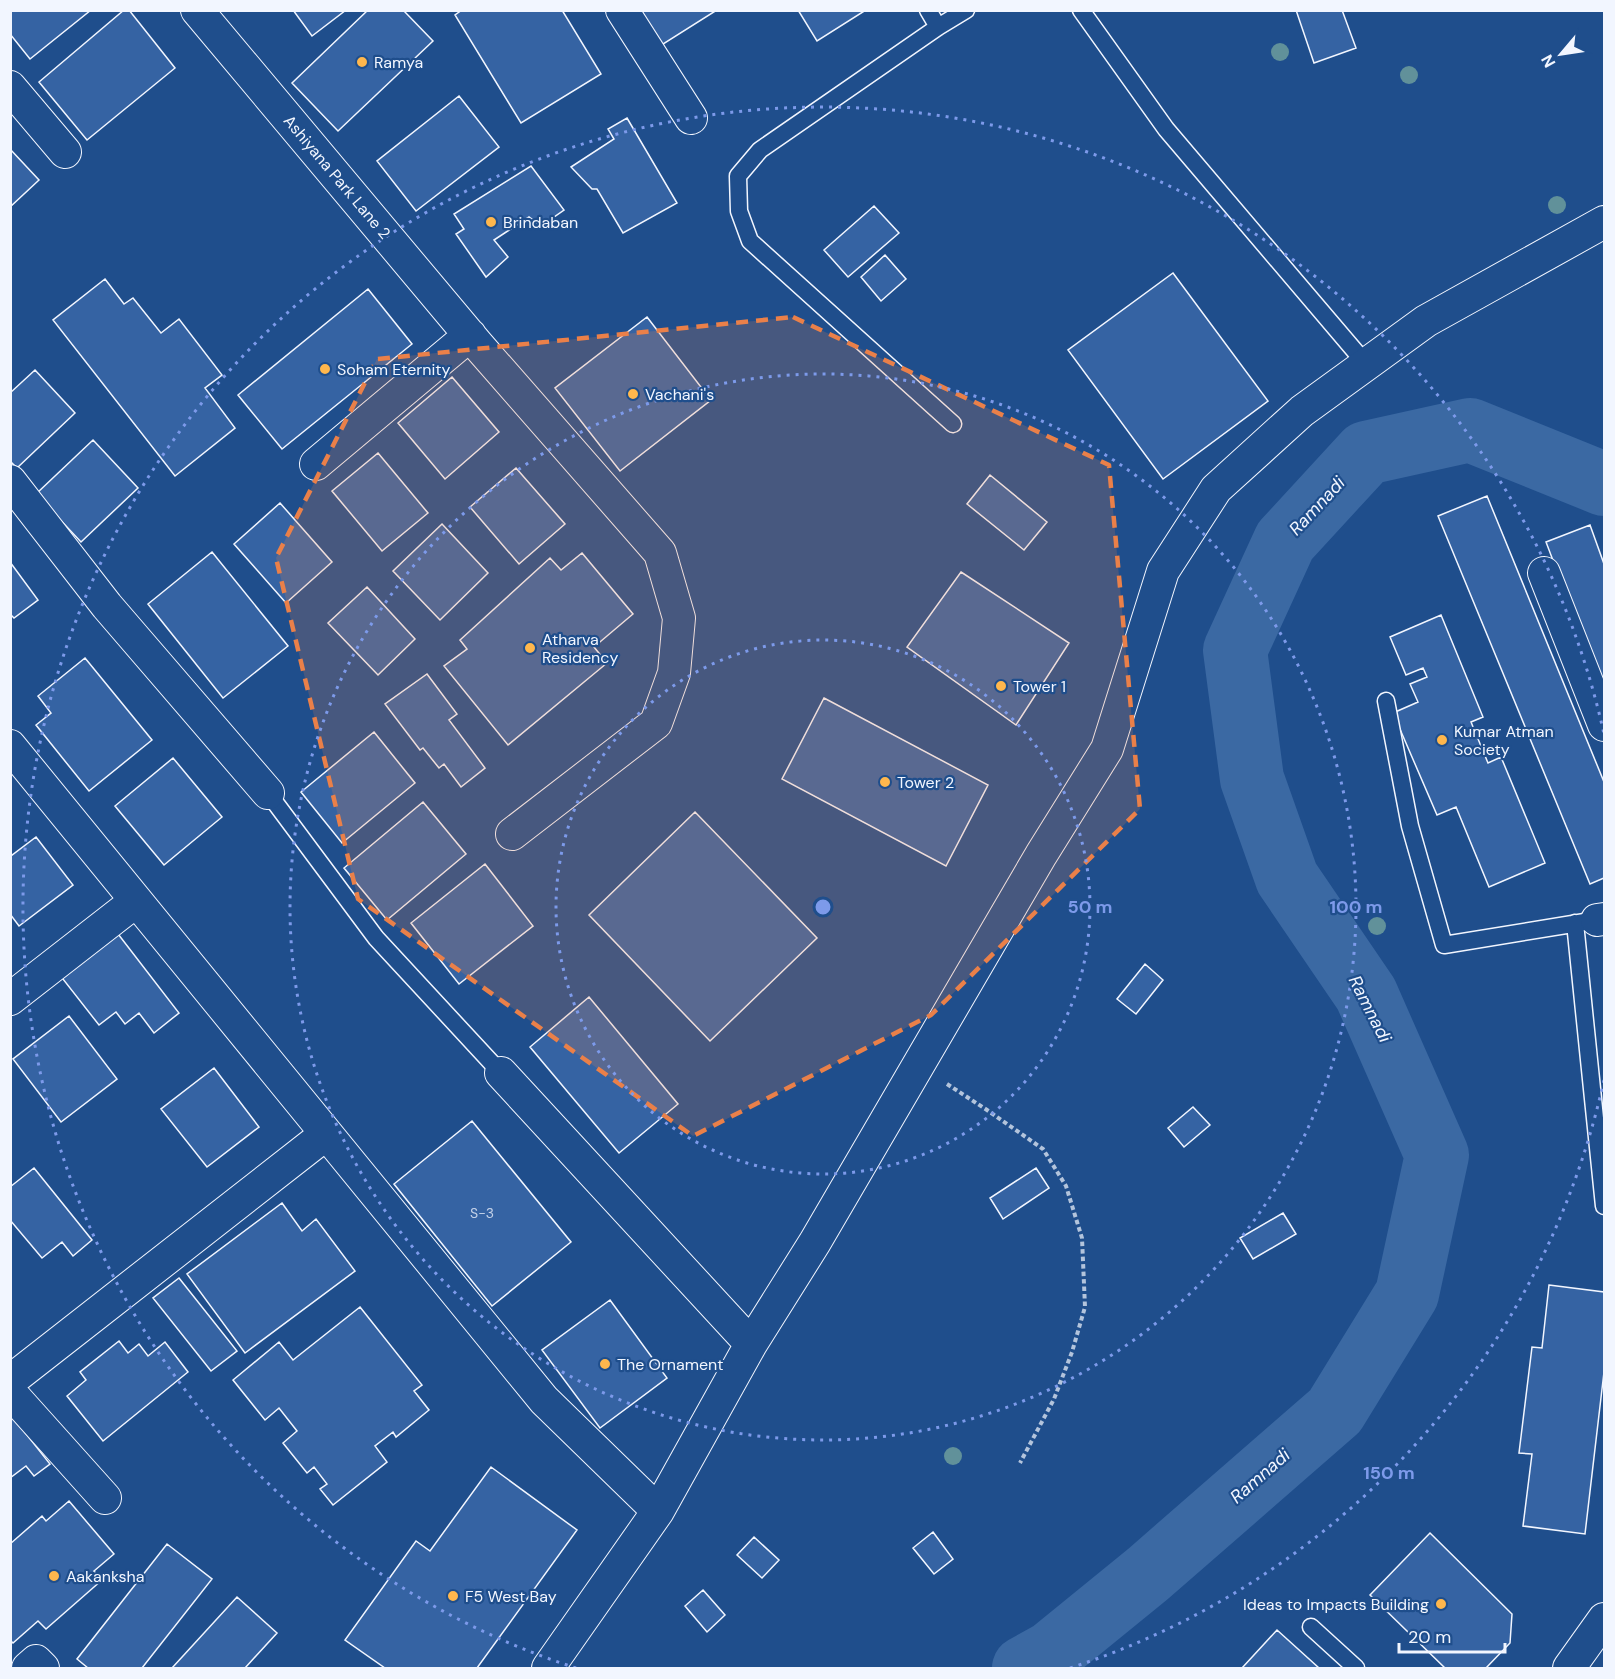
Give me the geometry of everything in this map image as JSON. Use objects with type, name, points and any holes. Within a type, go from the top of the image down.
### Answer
[{"type":"street","name":"Ashiyana Park Lane 2","points":[[197,10],[474,340],[660,553],[680,618],[674,673],[656,723],[513,834]]},
{"type":"street","points":[[622,10],[691,118]]},
{"type":"street","points":[[10,87],[65,152]]},
{"type":"street","points":[[548,1668],[658,1511],[750,1344],[815,1242],[1041,855],[1107,749],[1163,571],[1216,489],[1302,411],[1426,321],[1605,222]]},
{"type":"street","points":[[316,464],[474,340]]},
{"type":"street","points":[[10,482],[107,606],[268,793]]},
{"type":"street","points":[[1544,573],[1605,725]]},
{"type":"street","points":[[10,746],[544,1400],[658,1511]]},
{"type":"street","points":[[10,999],[136,901]]},
{"type":"street","points":[[501,1073],[750,1344]]},
{"type":"street","points":[[10,1381],[326,1134]]},
{"type":"street","points":[[10,1392],[105,1498]]},
{"type":"street","points":[[1569,1668],[1605,1619]]},
{"type":"street","points":[[28,1668],[36,1661],[43,1668]]},
{"type":"lane","points":[[928,10],[938,27]]},
{"type":"lane","points":[[953,424],[750,241],[739,211],[738,176],[760,150],[966,10]]},
{"type":"lane","points":[[1081,10],[1166,129],[1366,364]]},
{"type":"lane","points":[[1386,700],[1410,826],[1444,945],[1592,920],[1605,1206]]},
{"type":"lane","points":[[268,793],[376,938],[501,1073]]},
{"type":"lane","points":[[1311,1627],[1356,1668]]},
{"type":"path","points":[[918,1066],[1043,1149],[1066,1186],[1082,1238],[1085,1307],[1054,1400],[1020,1463]]},
{"type":"highlighted area","points":[[793,317],[1109,465],[1140,809],[931,1015],[693,1136],[358,899],[276,558],[377,359]]},
{"type":"building","points":[[10,10],[91,10],[30,59],[10,34]]},
{"type":"building","points":[[124,10],[129,10],[175,68],[87,140],[39,82]]},
{"type":"building","points":[[293,10],[346,10],[312,36]]},
{"type":"building","name":"Ramya","points":[[368,10],[403,10],[433,41],[338,131],[292,83]]},
{"type":"building","points":[[462,10],[562,10],[601,74],[521,123],[455,15]]},
{"type":"building","points":[[638,10],[717,10],[660,46]]},
{"type":"building","points":[[798,10],[866,10],[817,41]]},
{"type":"building","points":[[1296,10],[1342,10],[1356,48],[1314,63]]},
{"type":"building","points":[[459,96],[499,147],[416,211],[377,161]]},
{"type":"building","points":[[627,118],[677,203],[623,233],[597,189],[592,189],[571,167],[614,139],[608,129]]},
{"type":"building","points":[[10,149],[39,180],[10,207]]},
{"type":"building","name":"Brindaban","points":[[531,166],[564,210],[541,226],[529,217],[494,240],[508,257],[486,277],[456,234],[464,229],[454,214]]},
{"type":"building","points":[[874,206],[899,233],[848,277],[824,250]]},
{"type":"building","points":[[885,255],[906,279],[881,301],[861,277]]},
{"type":"building","points":[[1173,273],[1268,401],[1163,479],[1068,350]]},
{"type":"building","points":[[105,279],[124,304],[133,298],[161,333],[179,319],[222,375],[205,388],[235,428],[175,476],[53,320]]},
{"type":"building","name":"Soham Eternity","points":[[368,289],[412,344],[282,449],[238,395]]},
{"type":"building","name":"Vachani's","points":[[647,317],[711,400],[620,471],[555,388]]},
{"type":"building","points":[[35,370],[75,413],[17,468],[10,461],[10,393]]},
{"type":"building","points":[[452,377],[499,432],[445,479],[398,423]]},
{"type":"building","points":[[93,440],[138,488],[81,542],[36,494]]},
{"type":"building","points":[[378,453],[428,513],[382,551],[332,491]]},
{"type":"building","points":[[516,468],[565,524],[519,564],[470,507]]},
{"type":"building","points":[[990,475],[1047,522],[1024,550],[967,504]]},
{"type":"building","points":[[1487,496],[1604,782],[1604,878],[1590,884],[1438,516]]},
{"type":"building","points":[[280,503],[332,562],[286,603],[234,544]]},
{"type":"building","points":[[442,524],[488,573],[440,620],[393,571]]},
{"type":"building","points":[[1590,525],[1604,564],[1604,695],[1546,542]]},
{"type":"building","points":[[212,552],[288,646],[223,698],[148,604]]},
{"type":"building","name":"Atharva Residency","points":[[582,553],[633,614],[594,647],[607,663],[508,745],[444,666],[467,649],[460,640],[550,558],[561,570]]},
{"type":"building","points":[[10,562],[38,600],[14,618],[10,614]]},
{"type":"building","name":"Tower 1","points":[[961,572],[1069,643],[1016,725],[907,647]]},
{"type":"building","points":[[367,587],[415,639],[378,675],[328,623]]},
{"type":"building","name":"Kumar Atman Society","points":[[1441,615],[1483,717],[1471,722],[1488,763],[1501,757],[1545,863],[1489,887],[1456,807],[1437,815],[1393,713],[1418,702],[1410,684],[1427,677],[1423,668],[1406,675],[1390,637]]},
{"type":"building","points":[[85,658],[152,740],[89,791],[36,725],[51,713],[38,696]]},
{"type":"building","points":[[427,674],[457,714],[449,720],[485,768],[461,787],[444,764],[439,768],[423,748],[420,750],[385,704]]},
{"type":"building","name":"Tower 2","points":[[824,698],[988,785],[946,866],[782,779]]},
{"type":"building","points":[[374,732],[415,783],[342,843],[301,792]]},
{"type":"building","points":[[173,758],[222,817],[164,865],[115,806]]},
{"type":"building","points":[[423,802],[466,854],[387,920],[344,868]]},
{"type":"building","points":[[695,812],[817,938],[710,1041],[589,915]]},
{"type":"building","points":[[36,837],[73,885],[19,926],[10,914],[10,854],[12,855]]},
{"type":"building","points":[[485,864],[533,926],[459,984],[411,923]]},
{"type":"building","points":[[115,930],[179,1013],[154,1033],[139,1013],[125,1024],[116,1012],[99,1025],[59,974]]},
{"type":"building","points":[[1145,964],[1163,980],[1136,1014],[1117,999]]},
{"type":"building","points":[[589,997],[678,1104],[619,1153],[530,1047]]},
{"type":"building","points":[[69,1016],[117,1079],[61,1122],[13,1059]]},
{"type":"building","points":[[214,1068],[259,1127],[207,1167],[161,1109]]},
{"type":"building","points":[[1193,1107],[1210,1125],[1184,1147],[1168,1128]]},
{"type":"building","points":[[472,1121],[571,1242],[492,1306],[394,1184]]},
{"type":"building","points":[[34,1168],[92,1240],[73,1256],[62,1242],[42,1258],[10,1220],[10,1187]]},
{"type":"building","points":[[1036,1168],[1049,1188],[1003,1219],[990,1198]]},
{"type":"building","points":[[282,1203],[302,1231],[316,1219],[355,1271],[245,1353],[187,1274]]},
{"type":"building","points":[[1283,1213],[1296,1234],[1253,1259],[1240,1238]]},
{"type":"building","points":[[179,1278],[237,1351],[211,1371],[153,1298]]},
{"type":"building","points":[[1549,1285],[1604,1292],[1604,1372],[1585,1534],[1523,1526],[1532,1454],[1519,1453],[1532,1347],[1542,1348]]},
{"type":"building","name":"The Ornament","points":[[610,1300],[667,1378],[600,1428],[542,1350]]},
{"type":"building","points":[[360,1307],[422,1385],[414,1391],[429,1410],[396,1437],[393,1432],[375,1446],[387,1462],[333,1505],[320,1489],[327,1484],[314,1467],[307,1473],[283,1443],[297,1431],[279,1408],[265,1420],[233,1380],[279,1342],[293,1360]]},
{"type":"building","points":[[119,1341],[128,1353],[139,1344],[148,1356],[165,1342],[188,1372],[103,1441],[67,1396],[86,1380],[80,1372]]},
{"type":"building","points":[[12,1416],[50,1464],[34,1476],[26,1466],[10,1478],[10,1418]]},
{"type":"building","name":"F5 West Bay","points":[[491,1467],[577,1530],[477,1668],[385,1668],[345,1640],[416,1541],[430,1551]]},
{"type":"building","name":"Aakanksha","points":[[69,1501],[114,1554],[94,1571],[102,1580],[46,1629],[38,1621],[13,1643],[10,1640],[10,1544],[42,1516],[46,1521]]},
{"type":"building","points":[[933,1532],[953,1559],[934,1574],[913,1548]]},
{"type":"building","name":"Ideas to Impacts Building","points":[[1430,1533],[1512,1614],[1510,1643],[1486,1668],[1445,1668],[1370,1595]]},
{"type":"building","points":[[754,1537],[779,1560],[762,1578],[737,1555]]},
{"type":"building","points":[[167,1544],[212,1579],[142,1668],[88,1668],[77,1659]]},
{"type":"building","points":[[703,1590],[725,1615],[707,1632],[685,1606]]},
{"type":"building","points":[[237,1597],[277,1633],[245,1668],[172,1668]]},
{"type":"building","points":[[1277,1630],[1319,1668],[1242,1668]]},
{"type":"waterway","name":"Ramnadi","points":[[1024,1668],[1051,1653],[1148,1574],[1335,1411],[1407,1294],[1437,1155],[1366,994],[1287,878],[1252,779],[1235,650],[1285,541],[1366,453],[1470,430],[1604,484]]},
{"type":"place","name":"Ramya","points":[[362,62]]},
{"type":"place","name":"Brindaban","points":[[491,222]]},
{"type":"place","name":"Soham Eternity","points":[[325,369]]},
{"type":"place","name":"Vachani's","points":[[633,394]]},
{"type":"place","name":"Atharva Residency","points":[[530,648]]},
{"type":"place","name":"Tower 1","points":[[1001,686]]},
{"type":"place","name":"Kumar Atman Society","points":[[1442,740]]},
{"type":"place","name":"Tower 2","points":[[885,782]]},
{"type":"place","name":"The Ornament","points":[[605,1364]]},
{"type":"place","name":"Aakanksha","points":[[54,1576]]},
{"type":"place","name":"F5 West Bay","points":[[453,1596]]},
{"type":"place","name":"Ideas to Impacts Building","points":[[1441,1604]]}]
